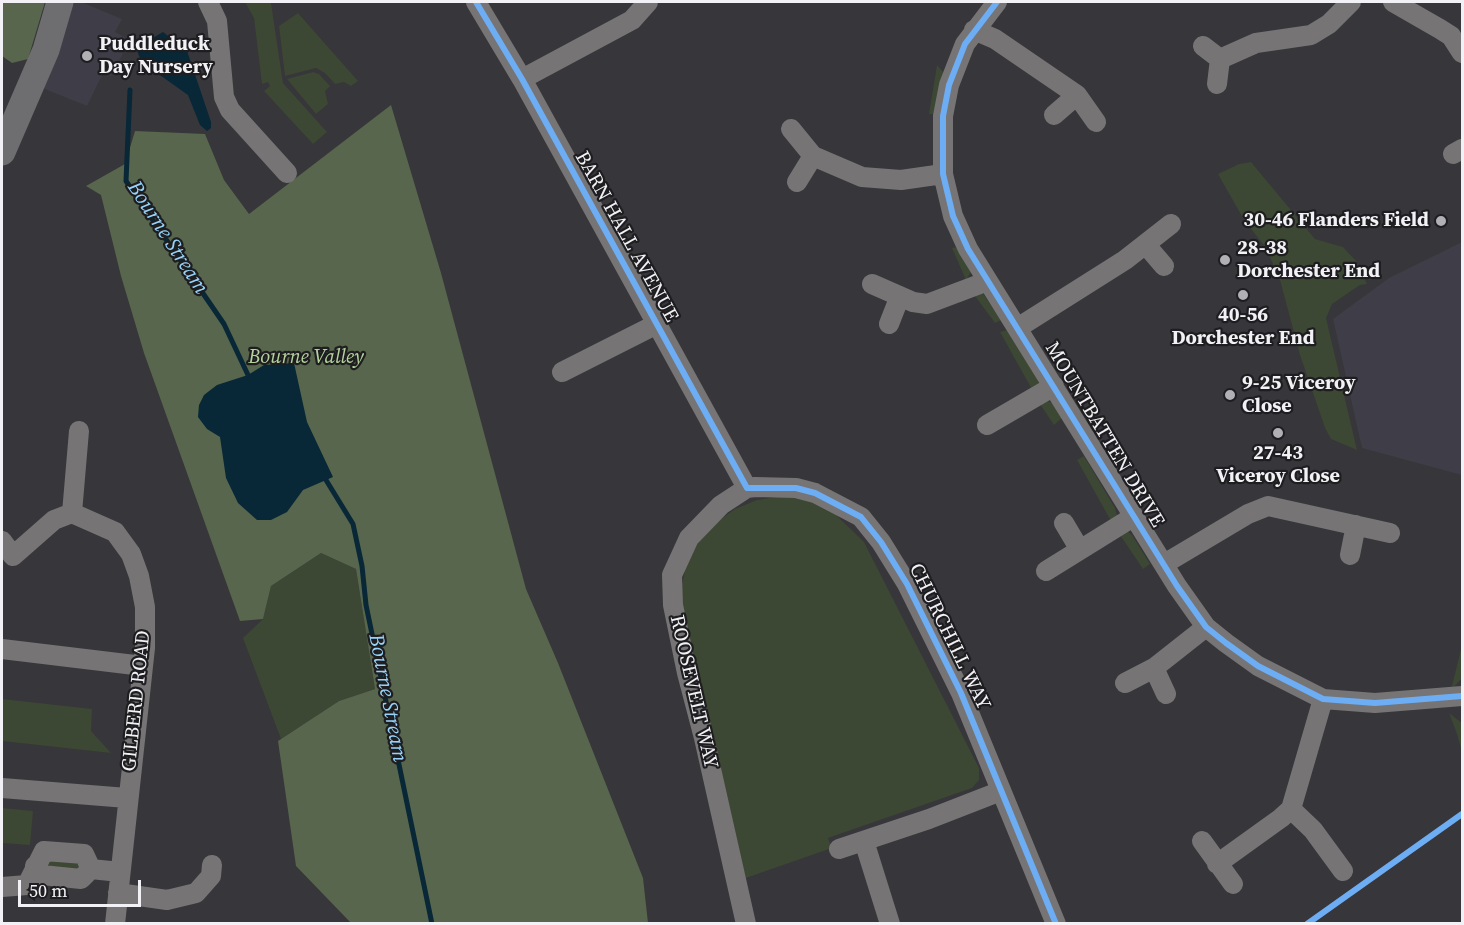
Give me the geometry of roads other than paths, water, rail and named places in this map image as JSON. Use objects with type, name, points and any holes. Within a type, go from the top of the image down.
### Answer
[{"type":"street","points":[[3,145],[46,50],[60,2]]},
{"type":"street","points":[[208,2],[217,21],[224,97],[230,110],[287,173]]},
{"type":"street","name":"BARN HALL AVENUE","points":[[476,2],[522,79],[655,325],[747,488]]},
{"type":"street","points":[[522,79],[554,64],[632,20],[648,2]]},
{"type":"street","name":"MOUNTBATTEN DRIVE","points":[[997,2],[974,30],[954,67],[949,85],[943,116],[943,174],[953,216],[988,281],[1019,327],[1133,517],[1206,627],[1258,666],[1323,699],[1375,703],[1462,696]]},
{"type":"street","points":[[1220,59],[1256,43],[1311,35],[1329,24],[1351,2]]},
{"type":"street","points":[[1393,2],[1450,36],[1462,53]]},
{"type":"street","points":[[974,30],[995,39],[1077,95],[1096,122]]},
{"type":"street","points":[[1203,46],[1220,59]]},
{"type":"street","points":[[1217,84],[1220,59]]},
{"type":"street","points":[[1054,115],[1077,95]]},
{"type":"street","points":[[791,129],[813,156],[862,177],[901,180],[943,174]]},
{"type":"street","points":[[797,182],[813,156]]},
{"type":"street","points":[[1019,327],[1146,245],[1171,224]]},
{"type":"street","points":[[1146,245],[1164,267]]},
{"type":"street","points":[[872,284],[927,304],[988,281]]},
{"type":"street","points":[[889,324],[900,296]]},
{"type":"street","points":[[562,372],[655,325]]},
{"type":"street","points":[[987,425],[1054,386]]},
{"type":"street","points":[[2,542],[13,556],[54,520],[72,513],[79,431]]},
{"type":"street","name":"CHURCHILL WAY","points":[[747,488],[796,488],[815,493],[861,517],[881,542],[907,584],[961,693],[1056,924]]},
{"type":"street","name":"ROOSEVELT WAY","points":[[746,924],[704,738],[687,674],[673,605],[672,575],[689,538],[720,506],[747,488]]},
{"type":"street","points":[[1164,564],[1261,507],[1288,509],[1390,533]]},
{"type":"street","name":"GILBERD ROAD","points":[[72,513],[95,521],[115,532],[131,554],[139,576],[145,607],[142,666],[115,924]]},
{"type":"street","points":[[1046,572],[1133,517]]},
{"type":"street","points":[[1064,523],[1080,550]]},
{"type":"street","points":[[1350,555],[1356,525]]},
{"type":"street","points":[[1125,683],[1154,668],[1206,627]]},
{"type":"street","points":[[2,649],[142,666]]},
{"type":"street","points":[[1154,668],[1166,694]]},
{"type":"street","points":[[1217,864],[1291,809],[1323,699]]},
{"type":"street","points":[[2,788],[127,798]]},
{"type":"street","points":[[839,849],[1001,791]]},
{"type":"street","points":[[1291,809],[1313,830],[1343,871]]},
{"type":"street","points":[[864,841],[890,924]]},
{"type":"street","points":[[1202,841],[1233,884]]},
{"type":"street","points":[[2,887],[27,885],[34,866],[44,851],[84,854],[92,869],[120,872]]},
{"type":"street","points":[[118,894],[167,900],[196,893],[211,876],[212,865]]},
{"type":"water","points":[[163,32],[187,51],[211,122],[211,128],[207,131],[200,125],[188,95],[143,63],[139,56],[137,50],[141,45]]},
{"type":"water","points":[[294,363],[307,422],[333,477],[303,490],[287,512],[271,520],[257,520],[238,503],[226,478],[220,437],[207,429],[198,417],[199,405],[204,395],[217,385],[248,375],[264,365]]},
{"type":"waterway","name":"Bourne Stream","points":[[130,90],[126,181],[224,324],[248,375]]},
{"type":"waterway","name":"Bourne Stream","points":[[326,480],[353,524],[362,566],[366,605],[432,924]]},
{"type":"place","name":"Puddleduck Day Nursery","points":[[87,56]]},
{"type":"place","name":"30-46 Flanders Field","points":[[1441,221]]},
{"type":"place","name":"28-38 Dorchester End","points":[[1225,260]]},
{"type":"place","name":"40-56 Dorchester End","points":[[1243,295]]},
{"type":"place","name":"9-25 Viceroy Close","points":[[1230,395]]},
{"type":"place","name":"27-43 Viceroy Close","points":[[1278,433]]},
{"type":"park label","name":"Bourne Valley","points":[[306,358]]}]
